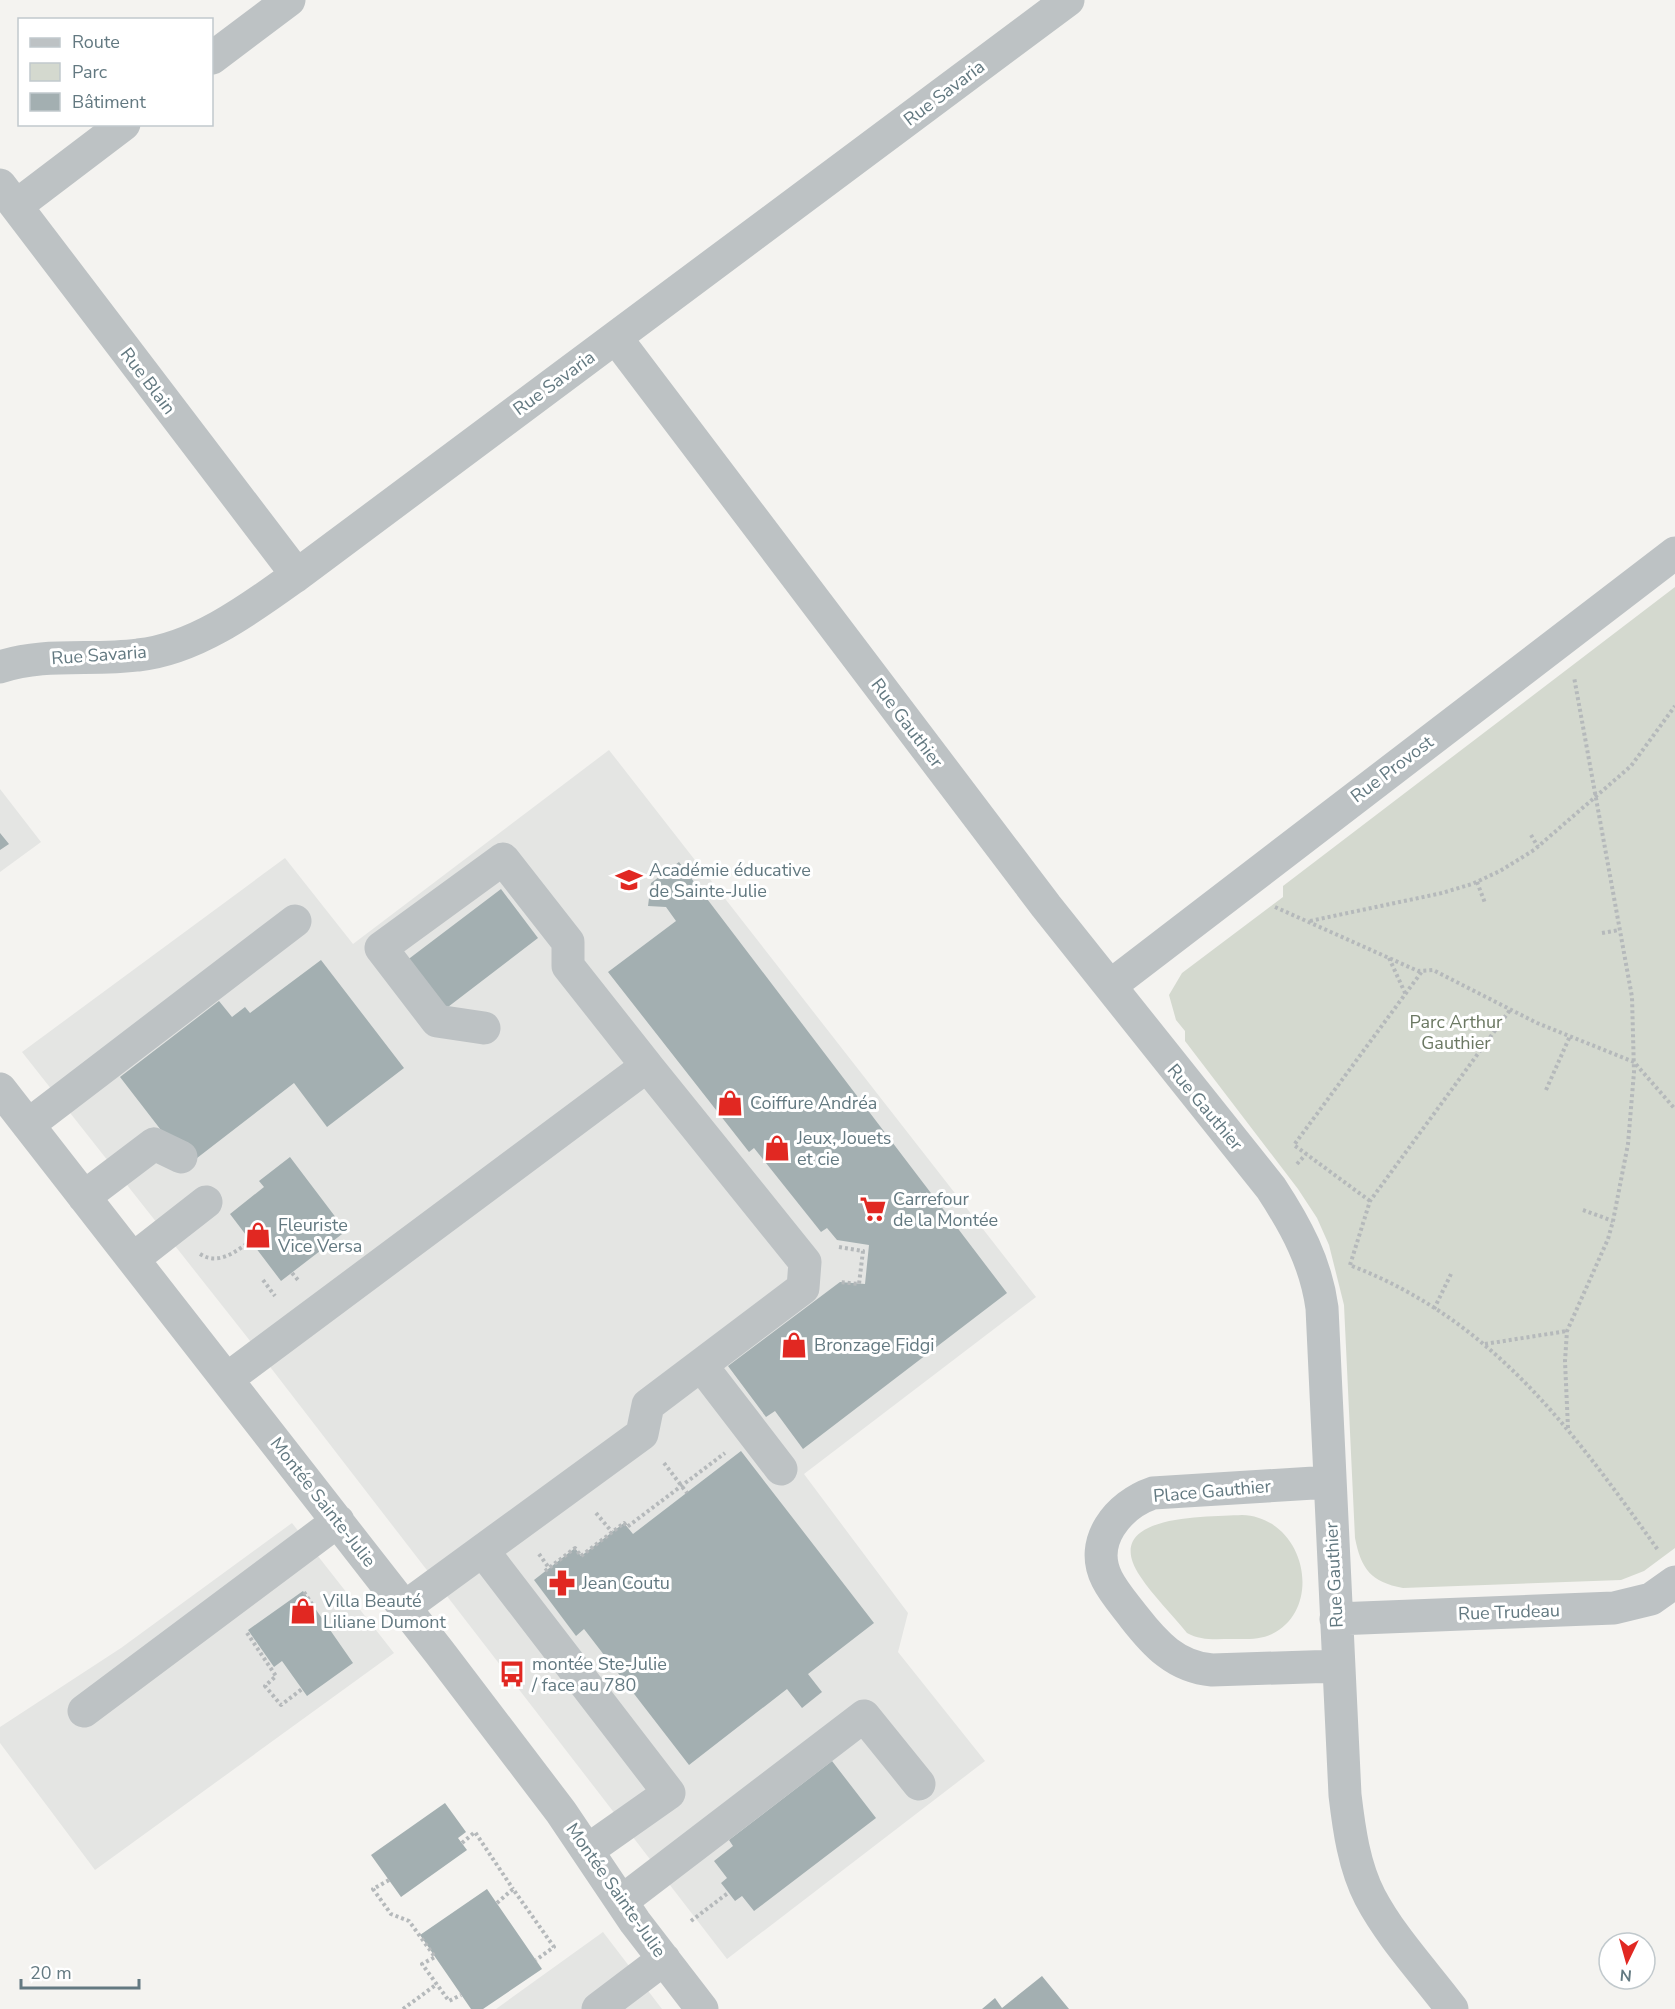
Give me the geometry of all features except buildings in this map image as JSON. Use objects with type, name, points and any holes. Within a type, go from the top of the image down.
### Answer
[{"type":"street","points":[[213,57],[289,0]]},
{"type":"street","name":"Rue Savaria","points":[[0,667],[15,662],[48,658],[140,655],[168,648],[201,635],[235,617],[297,575],[1068,0]]},
{"type":"street","points":[[8,196],[121,126]]},
{"type":"street","name":"Rue Blain","points":[[8,196],[297,575]]},
{"type":"street","name":"Rue Gauthier","points":[[616,338],[1024,877],[1271,1188],[1307,1251],[1317,1279],[1322,1308],[1345,1795],[1361,1874],[1380,1914],[1452,2009]]},
{"type":"street","name":"Rue Provost","points":[[1110,986],[1675,553]]},
{"type":"street","points":[[405,1607],[642,1434],[648,1405],[803,1288],[806,1262],[568,966],[568,942],[503,859],[381,948],[437,1021],[484,1029]]},
{"type":"street","points":[[28,1125],[295,921]]},
{"type":"street","points":[[228,1379],[647,1066]]},
{"type":"street","name":"Montée Sainte-Julie","points":[[0,1089],[405,1607],[588,1850],[621,1901],[702,2009]]},
{"type":"street","points":[[84,1197],[154,1144],[181,1157]]},
{"type":"street","points":[[133,1259],[206,1202]]},
{"type":"street","points":[[701,1365],[781,1469]]},
{"type":"street","name":"Place Gauthier","points":[[1329,1482],[1153,1493],[1132,1501],[1119,1513],[1107,1530],[1101,1551],[1107,1579],[1120,1600],[1150,1637],[1176,1660],[1199,1669],[1212,1670],[1338,1666]]},
{"type":"street","points":[[84,1711],[338,1521]]},
{"type":"street","points":[[483,1551],[669,1793],[588,1850]]},
{"type":"street","name":"Rue Trudeau","points":[[1336,1619],[1614,1608],[1640,1603],[1668,1587]]},
{"type":"street","points":[[621,1901],[864,1716],[919,1784]]},
{"type":"street","points":[[598,2009],[664,1959]]},
{"type":"path","points":[[1556,644],[1572,666],[1632,997],[1634,1062],[1628,1144],[1613,1221],[1597,1266],[1567,1331],[1565,1361],[1568,1428]]},
{"type":"path","points":[[1310,921],[1442,893],[1477,882],[1500,871],[1538,847],[1631,766],[1649,745],[1675,706]]},
{"type":"path","points":[[1531,835],[1538,847]]},
{"type":"path","points":[[1477,882],[1485,903]]},
{"type":"path","points":[[1267,902],[1293,916],[1310,921],[1418,971],[1433,970],[1510,1010],[1634,1062],[1675,1109]]},
{"type":"path","points":[[1602,933],[1619,930]]},
{"type":"path","points":[[1389,958],[1406,994]]},
{"type":"path","points":[[1370,1201],[1294,1145],[1424,970]]},
{"type":"path","points":[[1350,1266],[1370,1201],[1510,1010]]},
{"type":"path","points":[[1545,1090],[1570,1036]]},
{"type":"path","points":[[1583,1210],[1613,1221]]},
{"type":"path","points":[[198,1253],[205,1258],[226,1257],[251,1241]]},
{"type":"path","points":[[1342,1263],[1393,1284],[1434,1308],[1499,1354],[1568,1428],[1668,1587]]},
{"type":"path","points":[[290,1285],[298,1280],[292,1273]]},
{"type":"path","points":[[1434,1308],[1451,1274]]},
{"type":"path","points":[[263,1281],[275,1296],[283,1290]]},
{"type":"path","points":[[1484,1344],[1567,1331]]},
{"type":"path","points":[[541,1574],[575,1548],[581,1556],[624,1523],[627,1527],[734,1446]]},
{"type":"path","points":[[681,1486],[687,1493]]},
{"type":"path","points":[[300,1588],[312,1604]]},
{"type":"path","points":[[244,1629],[276,1676],[266,1686],[281,1706],[302,1689]]},
{"type":"path","points":[[462,1843],[475,1832],[554,1947],[536,1960]]},
{"type":"path","points":[[388,1880],[373,1889],[391,1914],[409,1921],[435,1957],[422,1964],[449,2001],[461,1995]]},
{"type":"path","points":[[497,1903],[513,1889]]},
{"type":"path","points":[[691,1921],[728,1893]]},
{"type":"path","points":[[403,2009],[437,1984]]},
{"type":"shaded area","points":[[609,750],[1036,1297],[804,1474],[908,1613],[898,1652],[985,1761],[727,1959],[247,1337],[22,1052],[285,858],[353,944]]},
{"type":"shaded area","points":[[0,789],[41,842],[0,872]]},
{"type":"shaded area","points":[[292,1523],[394,1653],[95,1870],[0,1743],[0,1727],[121,1648]]},
{"type":"shaded area","points":[[603,1932],[662,2009],[496,2009]]},
{"type":"green space","name":"Parc Arthur Gauthier","points":[[1675,587],[1675,1548],[1644,1571],[1621,1580],[1403,1588],[1392,1585],[1375,1578],[1369,1572],[1357,1549],[1344,1305],[1329,1245],[1317,1218],[1298,1189],[1185,1041],[1185,1031],[1176,1020],[1169,995],[1182,973],[1283,897],[1283,886]]},
{"type":"green space","points":[[1242,1515],[1264,1520],[1281,1531],[1293,1547],[1300,1566],[1302,1585],[1299,1605],[1289,1622],[1267,1636],[1252,1639],[1214,1639],[1192,1636],[1187,1633],[1140,1576],[1131,1555],[1134,1540],[1145,1530],[1163,1523],[1184,1519]]},
{"type":"place","name":"Académie éducative de Sainte-Julie","points":[[629,880]]},
{"type":"place","name":"Coiffure Andréa","points":[[730,1103]]},
{"type":"place","name":"Jeux, Jouets et cie","points":[[777,1148]]},
{"type":"place","name":"Carrefour de la Montée","points":[[873,1209]]},
{"type":"place","name":"Fleuriste Vice Versa","points":[[258,1235]]},
{"type":"place","name":"Bronzage Fidgi","points":[[794,1345]]},
{"type":"place","name":"Jean Coutu","points":[[562,1583]]},
{"type":"place","name":"Villa Beauté Liliane Dumont","points":[[303,1611]]},
{"type":"place","name":"montée Ste-Julie / face au 780","points":[[512,1674]]}]
